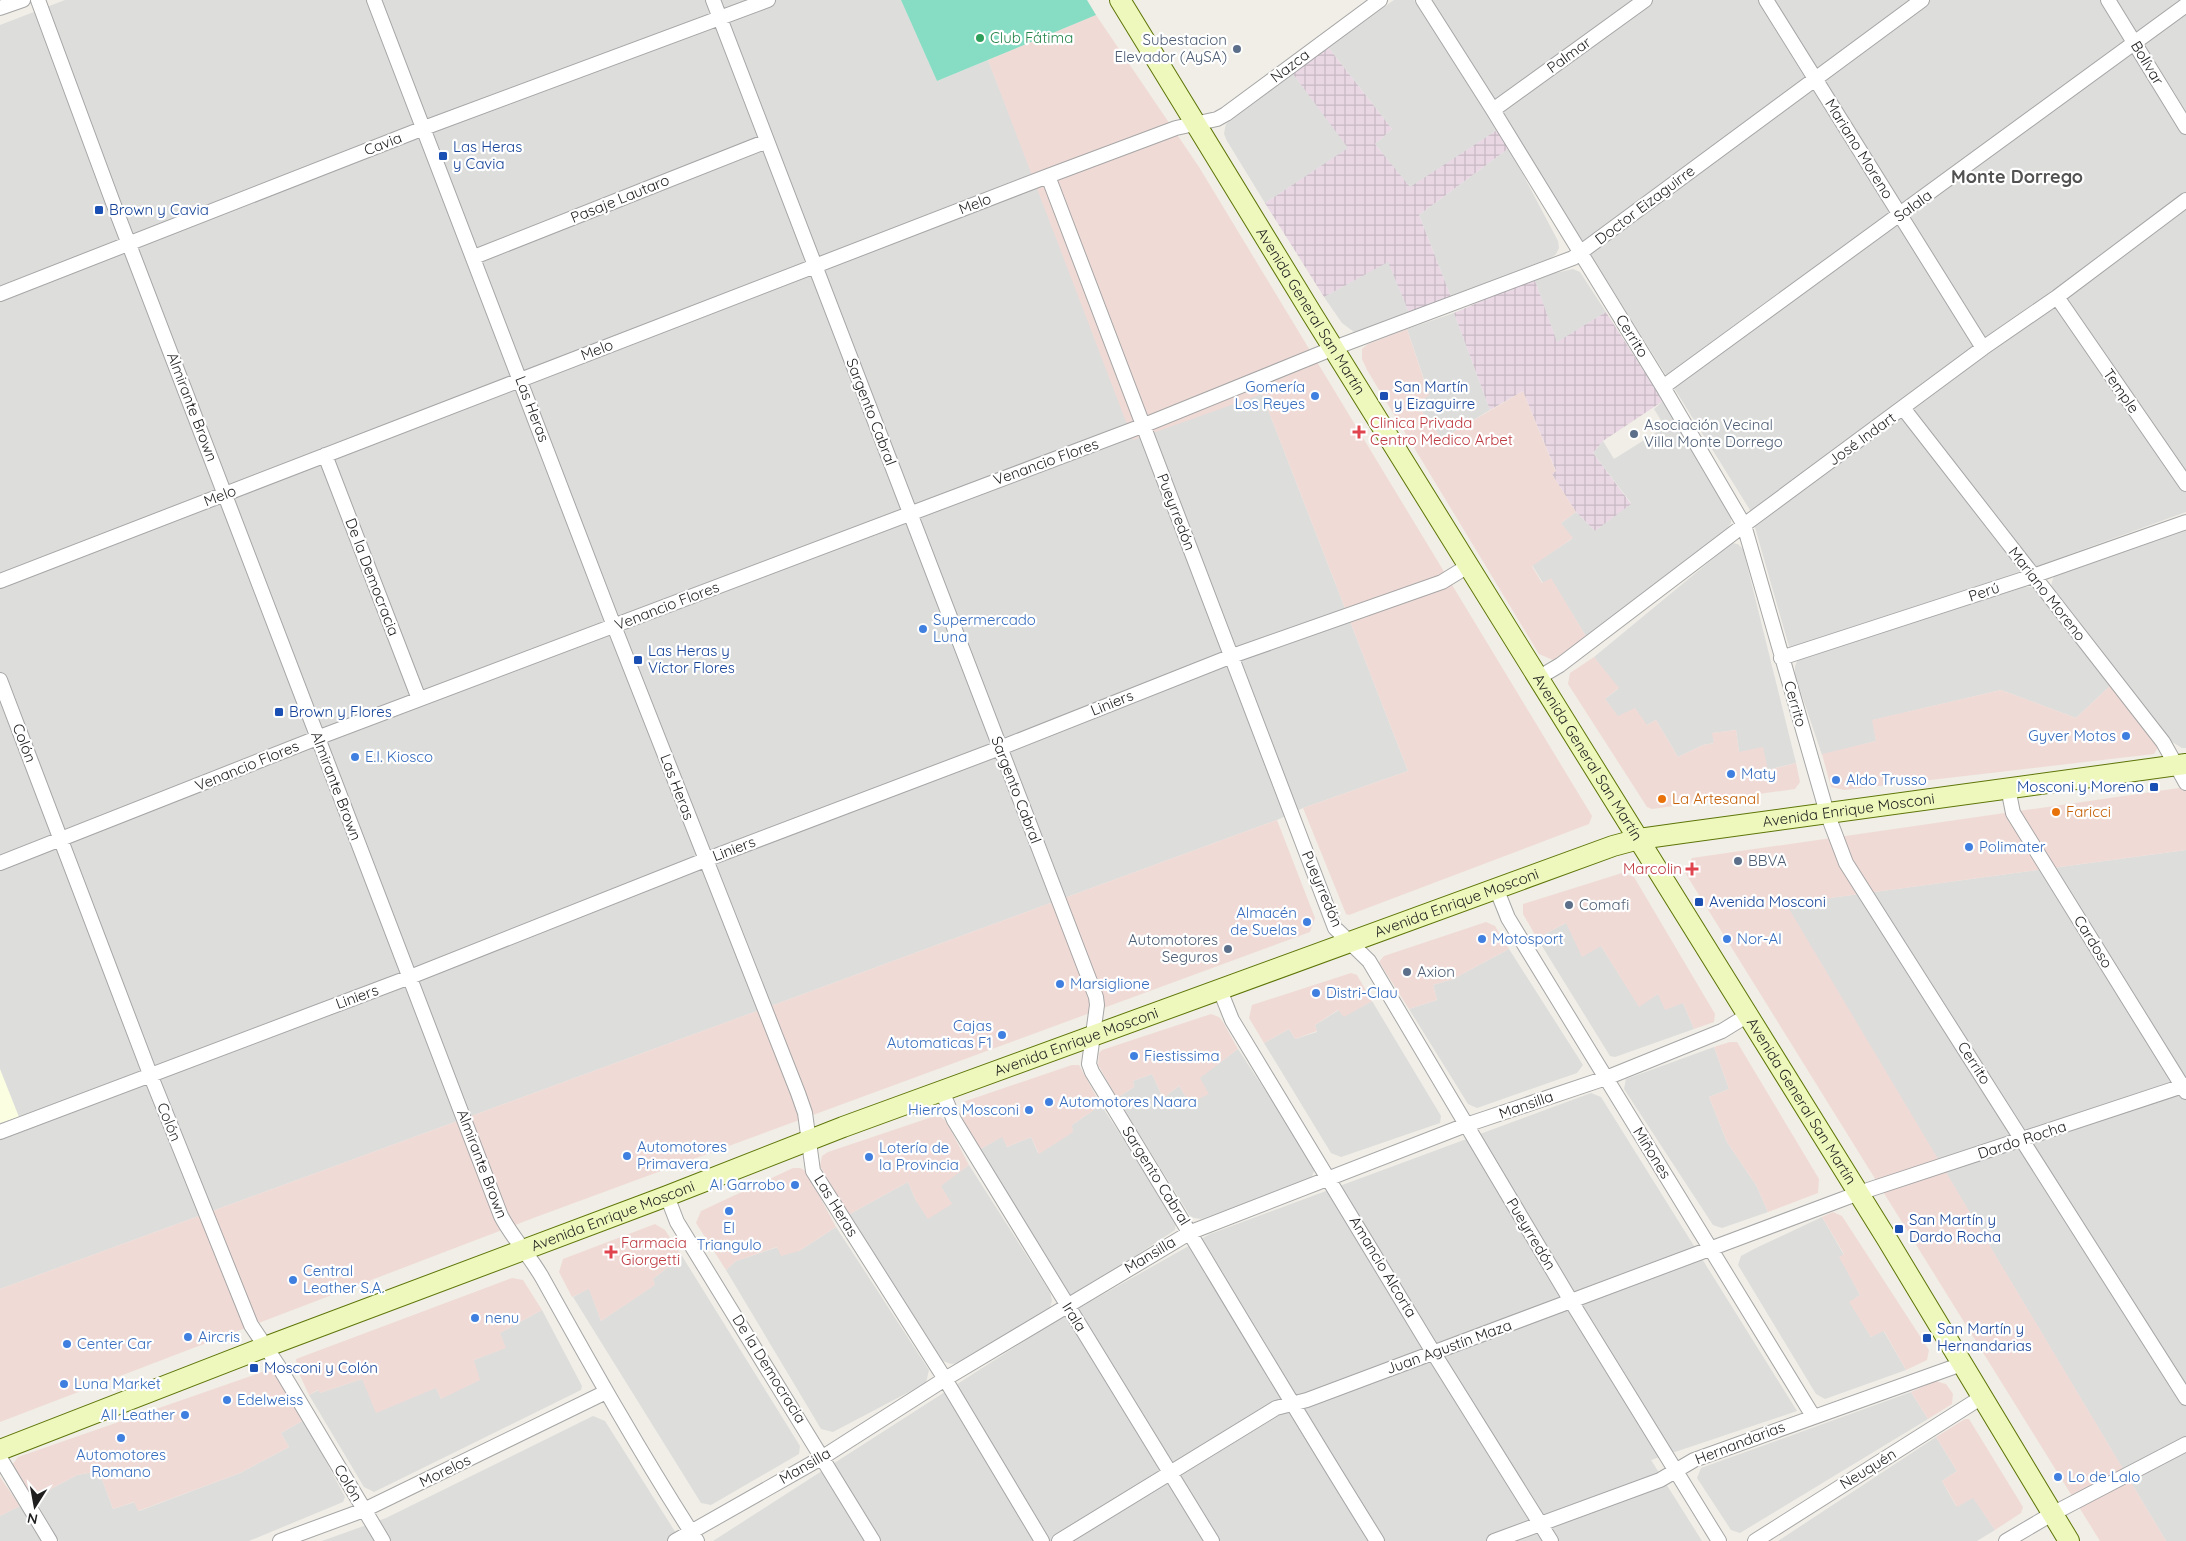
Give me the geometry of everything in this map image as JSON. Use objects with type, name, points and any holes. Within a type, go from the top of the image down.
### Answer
[{"type":"main road","name":"Avenida General San Martín","points":[[1120,0],[1468,566],[1858,1194],[2069,1541]]},
{"type":"main road","name":"Avenida Enrique Mosconi","points":[[0,1450],[265,1347],[942,1091],[1613,846],[1639,839],[2008,788],[2183,771]]},
{"type":"street","points":[[0,8],[23,0]]},
{"type":"street","name":"Almirante Brown","points":[[38,0],[317,738],[501,1216],[509,1232],[539,1272],[606,1392],[694,1536]]},
{"type":"street","name":"Las Heras","points":[[374,0],[614,626],[798,1093],[810,1141],[814,1171],[945,1379],[1042,1541]]},
{"type":"street","name":"Sargento Cabral","points":[[713,0],[908,513],[1096,997],[1097,1005],[1089,1064],[1092,1072],[1191,1232],[1291,1404],[1377,1541]]},
{"type":"street","name":"Cavia","points":[[0,294],[424,128],[768,0]]},
{"type":"street","name":"Nazca","points":[[1196,123],[1217,119],[1226,114],[1380,0]]},
{"type":"street","name":"Cerrito","points":[[1422,0],[1493,110],[1581,253],[1744,525],[1827,813],[1846,863],[2024,1140],[2186,1398]]},
{"type":"street","name":"Palmar","points":[[1493,110],[1645,0]]},
{"type":"street","name":"Mariano Moreno","points":[[1766,0],[1983,348]]},
{"type":"street","name":"Doctor Eizaguirre","points":[[1334,348],[1581,253],[1922,0]]},
{"type":"street","name":"Bolívar","points":[[2108,0],[2186,127]]},
{"type":"street","name":"Salala","points":[[1663,387],[1900,216],[2186,5]]},
{"type":"street","name":"Melo","points":[[0,581],[815,265],[1176,128],[1196,123]]},
{"type":"street","name":"Pasaje Lautaro","points":[[474,257],[767,141]]},
{"type":"street","name":"Pueyrredón","points":[[1048,176],[1335,928],[1368,961],[1571,1302],[1719,1541]]},
{"type":"street","name":"José Indart","points":[[1538,678],[1560,665],[1744,525],[1983,348],[2057,297],[2186,200]]},
{"type":"street","name":"Temple","points":[[2057,297],[2186,484]]},
{"type":"street","name":"Venancio Flores","points":[[0,863],[317,738],[1142,426],[1334,348]]},
{"type":"street","name":"Mariano Moreno","points":[[1903,408],[2163,742],[2183,771]]},
{"type":"street","name":"De la Democracia","points":[[326,455],[419,699]]},
{"type":"street","name":"Perú","points":[[1781,658],[2033,576],[2186,522]]},
{"type":"street","name":"Liniers","points":[[0,1132],[410,977],[705,860],[1000,748],[1232,656],[1442,582],[1468,566]]},
{"type":"street","name":"Colón","points":[[0,680],[150,1074],[251,1326],[280,1367],[383,1541]]},
{"type":"street","name":"Cardoso","points":[[2008,788],[2013,813],[2185,1088]]},
{"type":"street","name":"Miñones","points":[[1496,888],[1508,918],[1813,1416]]},
{"type":"street","name":"Amancio Alcorta","points":[[1220,990],[1232,1020],[1433,1352],[1551,1541]]},
{"type":"street","name":"Mansilla","points":[[675,1541],[694,1536],[945,1379],[1191,1232],[1466,1125],[1606,1078],[1722,1032],[1748,1016]]},
{"type":"street","name":"Dardo Rocha","points":[[1858,1194],[2185,1088]]},
{"type":"street","name":"Irala","points":[[942,1091],[954,1120],[1212,1541]]},
{"type":"street","name":"Juan Agustín Maza","points":[[1059,1541],[1276,1408],[1307,1400],[1858,1194]]},
{"type":"street","name":"De la Democracia","points":[[667,1196],[677,1222],[873,1541]]},
{"type":"street","name":"Hernandarias","points":[[1494,1541],[1660,1480],[1694,1460],[1962,1364]]},
{"type":"street","name":"Morelos","points":[[280,1541],[364,1510],[606,1392]]},
{"type":"street","name":"Neuquén","points":[[1755,1541],[1982,1397]]},
{"type":"street","points":[[2006,1541],[2052,1514],[2186,1444]]},
{"type":"street","points":[[0,1458],[50,1541]]},
{"type":"shaded area","points":[[65,0],[901,0],[937,81],[988,60],[1042,197],[1262,394],[1408,771],[1303,808],[1277,820],[0,1289],[0,25]]},
{"type":"shaded area","points":[[1394,0],[1414,0],[1497,130],[1410,188],[1375,144],[1392,129],[1328,47]]},
{"type":"shaded area","points":[[1432,0],[2186,0],[2186,512],[1894,618],[1790,650],[1750,510]]},
{"type":"shaded area","points":[[1096,15],[1199,167],[1592,816],[1589,824],[1349,915],[1346,914],[1303,808],[1408,771],[1262,394],[1133,440],[988,60]]},
{"type":"shaded area","points":[[1328,47],[1392,129],[1375,144],[1410,187],[1497,130],[1509,148],[1419,215],[1451,297],[1410,315],[1388,262],[1324,297],[1265,203],[1348,148],[1293,74]]},
{"type":"shaded area","points":[[1293,74],[1349,148],[1265,203],[1227,141],[1224,134],[1225,128],[1226,124]]},
{"type":"shaded area","points":[[1509,148],[1558,241],[1559,248],[1551,258],[1451,297],[1419,215]]},
{"type":"shaded area","points":[[1388,261],[1410,315],[1354,332],[1342,323],[1324,297]]},
{"type":"shaded area","points":[[1573,269],[1580,272],[1606,312],[1557,343],[1534,278]]},
{"type":"shaded area","points":[[1534,278],[1557,342],[1606,312],[1663,401],[1603,441],[1593,453],[1631,504],[1595,531],[1576,512],[1552,474],[1556,471],[1523,391],[1490,410],[1454,313]]},
{"type":"shaded area","points":[[1454,313],[1490,410],[1442,439],[1417,405],[1429,394],[1407,329]]},
{"type":"shaded area","points":[[1407,329],[1429,395],[1417,405],[1442,439],[1523,391],[1556,472],[1552,474],[1576,512],[1561,523],[1573,538],[1532,566],[1542,583],[1551,578],[1587,638],[1561,658],[1553,660],[1539,654],[1367,370],[1362,359],[1362,349],[1368,344]]},
{"type":"shaded area","points":[[1663,401],[1731,514],[1731,523],[1726,530],[1587,638],[1551,579],[1543,583],[1532,565],[1572,539],[1561,523],[1576,512],[1595,531],[1631,503],[1593,453],[1603,441],[1614,459],[1665,427],[1654,409]]},
{"type":"shaded area","points":[[2186,530],[2186,748],[2182,748],[2172,742],[2051,586],[2054,575]]},
{"type":"shaded area","points":[[1732,543],[1738,544],[1743,549],[1796,763],[1767,770],[1739,752],[1736,730],[1713,733],[1714,743],[1703,745],[1678,757],[1656,720],[1647,725],[1618,717],[1605,699],[1618,689],[1594,657]]},
{"type":"shaded area","points":[[2025,586],[2033,588],[2111,685],[2076,718],[2001,690],[1873,720],[1876,741],[1822,755],[1795,675],[1795,666],[1798,659]]},
{"type":"shaded area","points":[[1594,657],[1619,688],[1605,699],[1618,716],[1635,708],[1647,725],[1656,720],[1678,757],[1703,745],[1714,743],[1712,733],[1736,730],[1739,752],[1763,747],[1768,770],[1796,763],[1800,782],[1795,789],[1652,809],[1647,807],[1568,684],[1570,673]]},
{"type":"shaded area","points":[[2111,685],[2157,744],[2154,754],[1844,790],[1831,787],[1822,754],[1876,741],[1872,720],[2001,690],[2076,718]]},
{"type":"shaded area","points":[[2186,787],[2186,850],[1786,904],[2166,1541],[2100,1541],[1684,871],[1692,858]]},
{"type":"shaded area","points":[[1277,820],[1315,918],[1310,932],[536,1217],[0,1422],[0,1289]]},
{"type":"shaded area","points":[[2186,850],[2186,1541],[2166,1541],[1785,904]]},
{"type":"shaded area","points":[[1622,873],[1634,877],[1715,1014],[1714,1022],[1694,1029],[1683,1003],[1665,1010],[1658,994],[1639,1007],[1601,946],[1582,957],[1566,923],[1537,938],[1523,914],[1523,904]]},
{"type":"shaded area","points":[[1486,922],[1495,926],[1509,949],[1453,979],[1433,985],[1437,1000],[1409,1009],[1379,962],[1384,956]]},
{"type":"shaded area","points":[[1566,923],[1601,946],[1639,1006],[1658,994],[1683,1003],[1694,1029],[1615,1057],[1610,1056],[1537,938]]},
{"type":"shaded area","points":[[1509,949],[1583,1065],[1577,1073],[1477,1108],[1468,1104],[1409,1009],[1437,1000],[1433,985],[1453,979]]},
{"type":"shaded area","points":[[1351,973],[1357,975],[1372,1001],[1344,1017],[1338,1010],[1315,1025],[1317,1031],[1295,1039],[1289,1029],[1264,1043],[1249,1018],[1252,1005]]},
{"type":"shaded area","points":[[1372,1001],[1441,1116],[1440,1123],[1341,1157],[1331,1153],[1264,1043],[1289,1029],[1295,1039],[1317,1032],[1315,1025],[1339,1010],[1344,1016]]},
{"type":"shaded area","points":[[1211,1014],[1219,1017],[1223,1022],[1238,1049],[1200,1078],[1209,1094],[1190,1103],[1179,1086],[1163,1098],[1152,1074],[1133,1081],[1134,1087],[1117,1098],[1098,1065],[1099,1053],[1102,1050]]},
{"type":"shaded area","points":[[1737,1042],[1819,1179],[1818,1193],[1768,1212],[1756,1185],[1727,1142],[1709,1097],[1729,1089],[1714,1047]]},
{"type":"shaded area","points":[[1714,1047],[1729,1089],[1709,1097],[1727,1142],[1756,1185],[1768,1212],[1722,1228],[1713,1225],[1624,1089],[1626,1079]]},
{"type":"shaded area","points":[[1238,1049],[1314,1165],[1314,1171],[1311,1179],[1201,1219],[1194,1218],[1190,1216],[1117,1098],[1134,1087],[1133,1081],[1152,1074],[1163,1098],[1179,1086],[1190,1103],[1199,1078]]},
{"type":"shaded area","points":[[1072,1065],[1079,1065],[1101,1105],[1072,1125],[1073,1132],[1039,1154],[1031,1137],[1007,1147],[1002,1137],[979,1150],[960,1114],[963,1102]]},
{"type":"shaded area","points":[[0,1069],[19,1117],[0,1123]]},
{"type":"shaded area","points":[[1591,1093],[1601,1097],[1797,1411],[1651,1460],[1702,1541],[713,1541],[1054,1322],[1210,1234]]},
{"type":"shaded area","points":[[1101,1105],[1174,1216],[1175,1230],[1077,1294],[1070,1295],[1065,1293],[979,1150],[1003,1136],[1007,1147],[1031,1137],[1038,1153],[1072,1125]]},
{"type":"shaded area","points":[[932,1117],[940,1117],[946,1121],[969,1165],[941,1186],[952,1204],[928,1219],[916,1201],[908,1182],[848,1215],[820,1166],[822,1156],[828,1152]]},
{"type":"shaded area","points":[[969,1165],[1050,1292],[1052,1301],[1050,1307],[959,1363],[951,1364],[943,1361],[848,1215],[908,1182],[916,1201]]},
{"type":"shaded area","points":[[793,1168],[800,1168],[806,1171],[836,1227],[799,1251],[781,1256],[777,1247],[736,1261],[726,1270],[696,1223],[701,1211]]},
{"type":"shaded area","points":[[1833,1212],[1842,1216],[1929,1350],[1927,1360],[1906,1370],[1884,1331],[1871,1337],[1849,1302],[1860,1295],[1839,1257],[1844,1254],[1822,1217]]},
{"type":"shaded area","points":[[1822,1217],[1844,1255],[1840,1257],[1860,1295],[1850,1302],[1871,1337],[1883,1330],[1906,1370],[1825,1399],[1816,1394],[1738,1265],[1741,1256]]},
{"type":"shaded area","points":[[655,1224],[665,1230],[682,1256],[653,1279],[655,1285],[601,1321],[589,1289],[572,1297],[559,1272],[563,1259]]},
{"type":"shaded area","points":[[836,1227],[929,1370],[926,1383],[833,1432],[821,1429],[726,1270],[736,1261],[778,1247],[799,1251]]},
{"type":"shaded area","points":[[682,1256],[800,1446],[799,1454],[711,1505],[701,1503],[573,1297],[589,1288],[601,1321],[654,1285],[653,1279]]},
{"type":"shaded area","points":[[512,1278],[523,1280],[542,1310],[500,1333],[506,1348],[474,1360],[480,1380],[441,1399],[436,1388],[376,1413],[362,1379],[320,1393],[318,1390],[309,1395],[297,1369],[296,1359]]},
{"type":"shaded area","points":[[542,1310],[582,1386],[581,1390],[374,1492],[364,1487],[309,1395],[319,1390],[320,1393],[362,1379],[436,1388],[441,1399],[474,1360],[505,1348],[500,1333]]},
{"type":"shaded area","points":[[268,1370],[273,1371],[304,1420],[281,1433],[289,1447],[240,1473],[138,1511],[134,1502],[113,1509],[99,1471],[77,1475],[34,1498],[14,1472],[12,1465],[18,1457]]},
{"type":"shaded area","points":[[1935,1381],[1946,1384],[1953,1394],[1952,1404],[1928,1419],[1911,1392]]},
{"type":"shaded area","points":[[1911,1392],[1928,1419],[1740,1533],[1731,1530],[1697,1478],[1701,1468]]},
{"type":"shaded area","points":[[593,1416],[605,1421],[681,1541],[322,1541],[386,1518]]},
{"type":"shaded area","points":[[1965,1419],[1969,1419],[2023,1507],[2021,1513],[1995,1530],[1973,1498],[1957,1507],[1942,1481],[1957,1471],[1936,1437]]},
{"type":"shaded area","points":[[304,1420],[345,1497],[343,1502],[249,1541],[59,1541],[34,1498],[77,1475],[99,1471],[113,1509],[135,1502],[139,1511],[240,1473],[289,1447],[281,1433]]},
{"type":"shaded area","points":[[1936,1437],[1957,1471],[1942,1481],[1956,1506],[1973,1497],[1995,1530],[1977,1541],[1778,1541]]},
{"type":"shaded area","points":[[0,1477],[20,1506],[0,1516]]},
{"type":"shaded area","points":[[20,1506],[42,1541],[0,1541],[0,1516]]},
{"type":"green space","name":"Club Fátima","points":[[901,0],[1087,0],[1096,15],[937,81]]},
{"type":"place","name":"Club Fátima","points":[[980,38]]},
{"type":"place","name":"Subestacion Elevador (AySA)","points":[[1237,49]]},
{"type":"place","name":"Las Heras y Cavia","points":[[443,156]]},
{"type":"place","name":"Brown y Cavia","points":[[99,210]]},
{"type":"place","name":"Gomería Los Reyes","points":[[1315,396]]},
{"type":"place","name":"San Martín y Eizaguirre","points":[[1384,396]]},
{"type":"place","name":"Clinica Privada Centro Medico Arbet","points":[[1359,432]]},
{"type":"place","name":"Asociación Vecinal Villa Monte Dorrego","points":[[1634,434]]},
{"type":"place","name":"Supermercado Luna","points":[[923,629]]},
{"type":"place","name":"Las Heras y Víctor Flores","points":[[638,660]]},
{"type":"place","name":"Brown y Flores","points":[[279,712]]},
{"type":"place","name":"Gyver Motos","points":[[2126,736]]},
{"type":"place","name":"E.I. Kiosco","points":[[355,757]]},
{"type":"place","name":"Maty","points":[[1731,774]]},
{"type":"place","name":"Aldo Trusso","points":[[1836,780]]},
{"type":"place","name":"Mosconi y Moreno","points":[[2154,787]]},
{"type":"place","name":"La Artesanal","points":[[1662,799]]},
{"type":"place","name":"Faricci","points":[[2056,812]]},
{"type":"place","name":"Polimater","points":[[1969,847]]},
{"type":"place","name":"BBVA","points":[[1738,861]]},
{"type":"place","name":"Marcolin","points":[[1692,869]]},
{"type":"place","name":"Avenida Mosconi","points":[[1699,902]]},
{"type":"place","name":"Comafi","points":[[1569,905]]},
{"type":"place","name":"Almacén de Suelas","points":[[1307,922]]},
{"type":"place","name":"Motosport","points":[[1482,939]]},
{"type":"place","name":"Nor-Al","points":[[1727,939]]},
{"type":"place","name":"Automotores Seguros","points":[[1228,949]]},
{"type":"place","name":"Axion","points":[[1407,972]]},
{"type":"place","name":"Marsiglione","points":[[1060,984]]},
{"type":"place","name":"Distri-Clau","points":[[1316,993]]},
{"type":"place","name":"Cajas Automaticas F1","points":[[1002,1035]]},
{"type":"place","name":"Fiestissima","points":[[1134,1056]]},
{"type":"place","name":"Automotores Naara","points":[[1049,1102]]},
{"type":"place","name":"Hierros Mosconi","points":[[1029,1110]]},
{"type":"place","name":"Automotores Primavera","points":[[627,1156]]},
{"type":"place","name":"Lotería de la Provincia","points":[[869,1157]]},
{"type":"place","name":"Al Garrobo","points":[[795,1185]]},
{"type":"place","name":"El Triangulo","points":[[729,1211]]},
{"type":"place","name":"San Martín y Dardo Rocha","points":[[1899,1229]]},
{"type":"place","name":"Farmacia Giorgetti","points":[[611,1252]]},
{"type":"place","name":"Central Leather S.A.","points":[[293,1280]]},
{"type":"place","name":"nenu","points":[[475,1318]]},
{"type":"place","name":"Aircris","points":[[188,1337]]},
{"type":"place","name":"San Martín y Hernandarias","points":[[1927,1338]]},
{"type":"place","name":"Center Car","points":[[67,1344]]},
{"type":"place","name":"Mosconi y Colón","points":[[254,1368]]},
{"type":"place","name":"Luna Market","points":[[64,1384]]},
{"type":"place","name":"Edelweiss","points":[[227,1400]]},
{"type":"place","name":"All Leather","points":[[185,1415]]},
{"type":"place","name":"Automotores Romano","points":[[121,1438]]},
{"type":"place","name":"Lo de Lalo","points":[[2058,1477]]},
{"type":"district","name":"Monte Dorrego","points":[[2017,177]]}]
